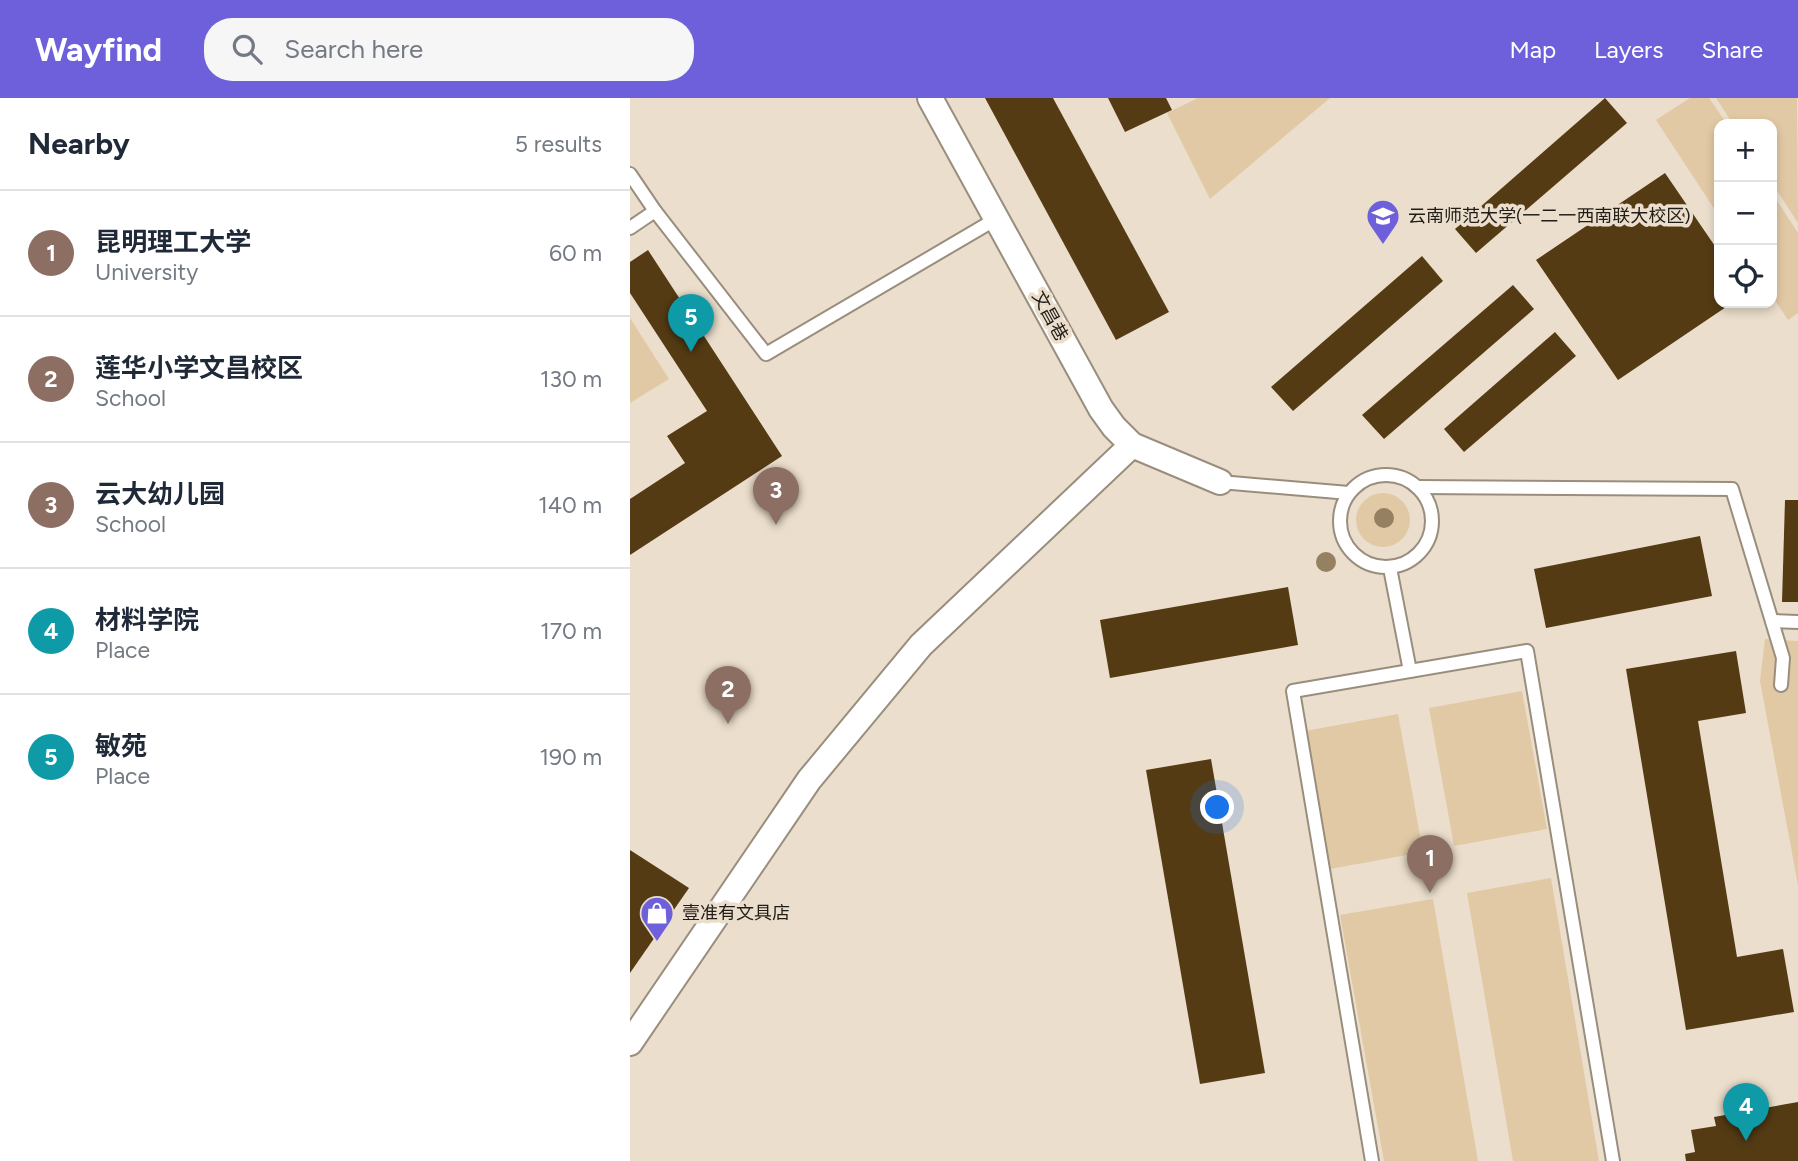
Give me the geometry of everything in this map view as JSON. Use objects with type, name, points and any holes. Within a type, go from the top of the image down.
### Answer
[{"type":"street","name":"文昌巷","points":[[930,98],[1101,409],[1114,427],[1132,445],[1220,482]]},
{"type":"street","points":[[630,1043],[808,779],[920,645],[1132,445]]},
{"type":"lane","points":[[630,174],[655,211],[766,354],[996,219]]},
{"type":"lane","points":[[630,228],[655,211]]},
{"type":"lane","points":[[1389,475],[1417,486],[1432,513],[1432,528],[1427,543],[1418,555],[1405,564],[1390,568],[1374,567],[1360,560],[1349,550],[1341,537],[1341,506],[1349,493],[1360,483],[1389,475]]},
{"type":"lane","points":[[1220,482],[1349,493]]},
{"type":"lane","points":[[1417,486],[1732,489],[1783,658],[1781,684]]},
{"type":"lane","points":[[1390,568],[1410,671]]},
{"type":"lane","points":[[1772,621],[1798,622]]},
{"type":"lane","points":[[1372,1161],[1293,691],[1527,651],[1613,1161]]},
{"type":"shaded area","points":[[1198,98],[1330,98],[1210,199],[1167,113]]},
{"type":"shaded area","points":[[1690,98],[1709,98],[1724,119],[1714,119],[1714,208],[1656,120]]},
{"type":"shaded area","points":[[1716,98],[1797,98],[1798,223],[1777,191],[1777,119],[1730,119]]},
{"type":"shaded area","points":[[1777,201],[1798,233],[1798,313],[1788,320],[1777,304]]},
{"type":"shaded area","points":[[630,318],[669,379],[630,403]]},
{"type":"shaded area","points":[[1388,493],[1398,497],[1406,505],[1410,520],[1406,535],[1398,543],[1378,547],[1368,543],[1360,535],[1356,515],[1360,505],[1368,497]]},
{"type":"shaded area","points":[[1765,639],[1798,641],[1798,885],[1760,681]]},
{"type":"shaded area","points":[[1522,691],[1547,829],[1454,846],[1429,708]]},
{"type":"shaded area","points":[[1398,714],[1423,852],[1330,869],[1305,731]]},
{"type":"shaded area","points":[[1551,878],[1599,1161],[1513,1161],[1467,893]]},
{"type":"shaded area","points":[[1433,899],[1478,1161],[1384,1161],[1340,915]]},
{"type":"building","points":[[985,98],[1053,98],[1169,312],[1116,340]]},
{"type":"building","points":[[1108,98],[1166,98],[1172,110],[1125,132]]},
{"type":"building","points":[[1605,98],[1627,123],[1476,253],[1455,229]]},
{"type":"building","points":[[1665,173],[1714,245],[1714,308],[1725,308],[1618,380],[1536,260]]},
{"type":"building","points":[[648,250],[782,456],[630,555],[630,499],[685,463],[667,436],[707,411],[630,293],[630,262]]},
{"type":"building","points":[[1422,256],[1443,281],[1293,411],[1271,387]]},
{"type":"building","points":[[1513,285],[1534,309],[1384,439],[1362,415]]},
{"type":"building","points":[[1555,332],[1576,356],[1464,452],[1444,429]]},
{"type":"building","points":[[1785,500],[1798,500],[1798,602],[1782,602]]},
{"type":"building","points":[[1700,536],[1712,596],[1546,628],[1534,569]]},
{"type":"building","points":[[1288,587],[1298,645],[1110,678],[1100,620]]},
{"type":"building","points":[[1736,651],[1746,713],[1698,721],[1737,957],[1783,949],[1794,1012],[1686,1030],[1626,669]]},
{"type":"building","points":[[1211,759],[1265,1073],[1200,1084],[1146,770]]},
{"type":"building","points":[[630,850],[689,888],[630,973]]},
{"type":"building","points":[[1798,1102],[1798,1161],[1686,1161],[1685,1154],[1695,1152],[1691,1130],[1716,1126],[1714,1117]]},
{"type":"place","name":"云南师范大学(一二一西南联大校区)","points":[[1383,246]]},
{"type":"place","name":"敏苑","points":[[691,352]]},
{"type":"place","name":"云大幼儿园","points":[[776,525]]},
{"type":"place","name":"莲华小学文昌校区","points":[[728,724]]},
{"type":"place","name":"昆明理工大学","points":[[1430,893]]},
{"type":"place","name":"壹准有文具店","points":[[657,943]]},
{"type":"place","name":"材料学院","points":[[1746,1141]]}]
